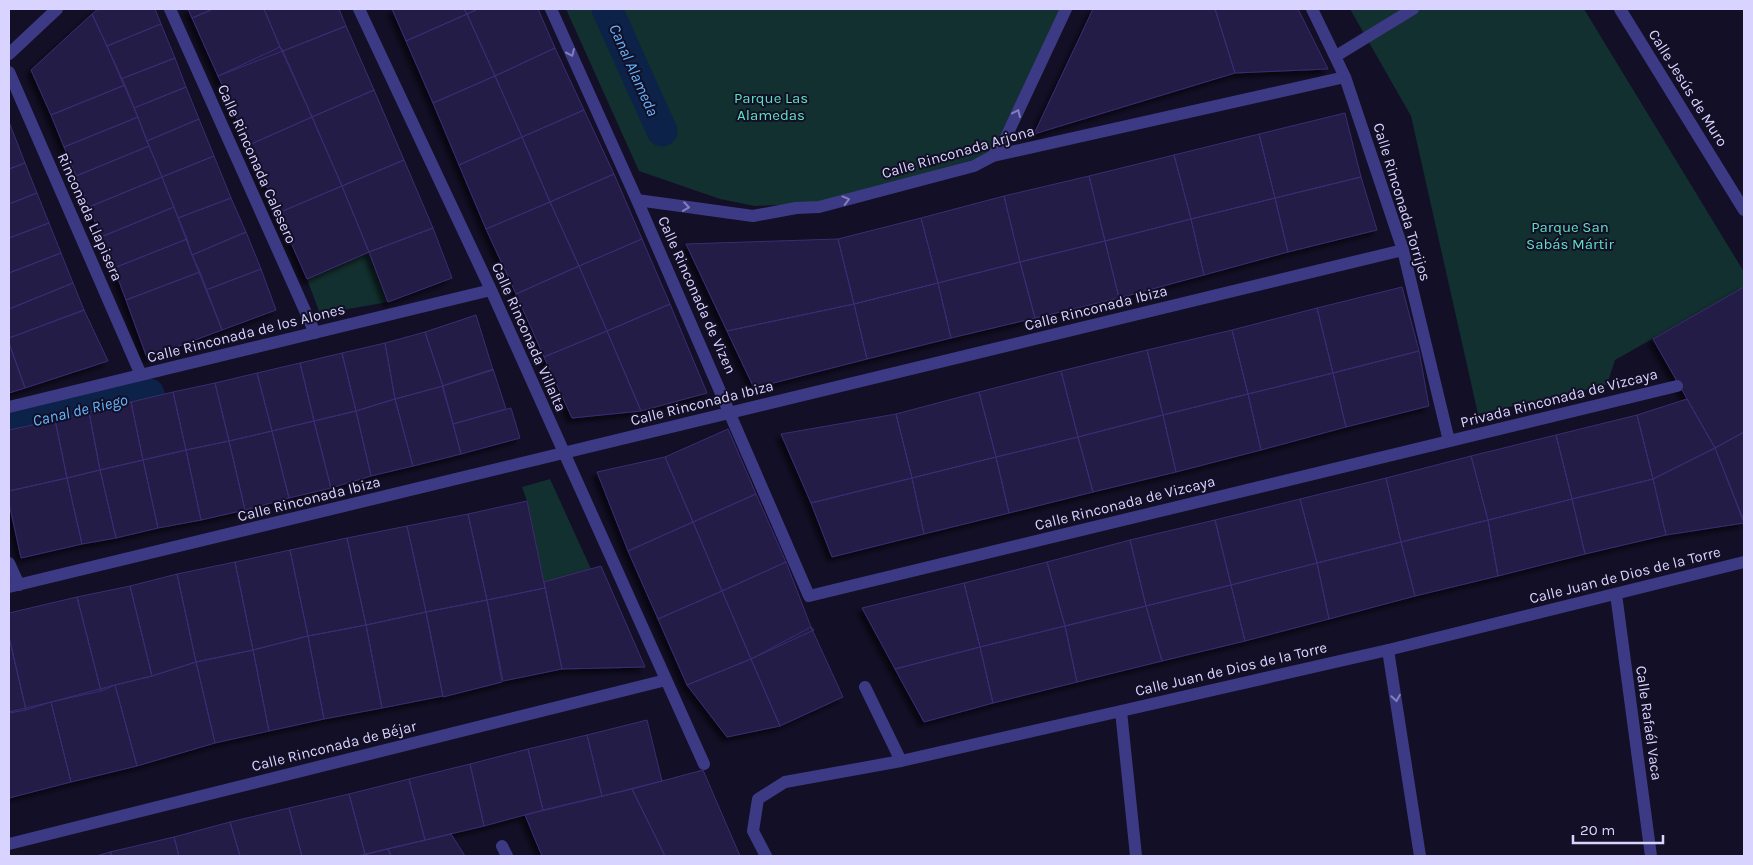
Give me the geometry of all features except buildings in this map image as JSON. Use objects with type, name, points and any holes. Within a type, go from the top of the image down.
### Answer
[{"type":"street","points":[[9,54],[57,9]]},
{"type":"street","name":"Calle Rinconada Calesero","points":[[170,9],[315,333]]},
{"type":"street","name":"Calle Rinconada Villalta","points":[[359,9],[491,290],[704,764]]},
{"type":"street","name":"Calle Rinconada de Vizen","points":[[551,9],[731,413],[809,596]]},
{"type":"street","points":[[993,156],[1006,136],[1066,9]]},
{"type":"street","name":"Calle Rinconada Torrijos","points":[[1312,9],[1345,77],[1403,250],[1449,441]]},
{"type":"street","points":[[1336,56],[1412,9]]},
{"type":"street","name":"Calle Jesús de Muro","points":[[1620,9],[1744,210]]},
{"type":"street","name":"Rinconada Llapisera","points":[[9,72],[141,375]]},
{"type":"street","name":"Calle Rinconada Arjona","points":[[637,200],[753,216],[796,208],[818,207],[974,166],[993,156],[1345,77]]},
{"type":"street","name":"Calle Rinconada Ibiza","points":[[14,586],[1403,250]]},
{"type":"street","name":"Calle Rinconada de los Alones","points":[[9,407],[491,290]]},
{"type":"street","name":"Privada Rinconada de Vizcaya","points":[[1449,441],[1677,386]]},
{"type":"street","name":"Calle Rinconada de Vizcaya","points":[[809,596],[1449,441]]},
{"type":"street","name":"Calle Juan de Dios de la Torre","points":[[766,856],[753,831],[758,799],[785,782],[901,761],[1388,650],[1744,562]]},
{"type":"street","points":[[9,563],[14,586]]},
{"type":"street","name":"Calle Rafaél Vaca","points":[[1616,594],[1651,856]]},
{"type":"street","points":[[1388,650],[1420,856]]},
{"type":"street","name":"Calle Rinconada de Béjar","points":[[9,844],[666,680]]},
{"type":"street","points":[[865,687],[901,761]]},
{"type":"street","points":[[1121,711],[1136,856]]},
{"type":"green space","name":"Parque Las Alamedas","points":[[566,9],[1060,9],[1026,84],[990,155],[821,203],[755,206],[720,199],[639,171]]},
{"type":"green space","name":"Parque San Sabás Mártir","points":[[1350,9],[1584,9],[1744,272],[1744,287],[1615,360],[1607,385],[1478,414],[1411,116]]},
{"type":"green space","points":[[369,252],[388,302],[320,314],[307,279]]},
{"type":"green space","points":[[550,479],[591,569],[544,582],[527,501],[522,487]]},
{"type":"waterway","name":"Canal Alameda","points":[[607,9],[662,131]]},
{"type":"waterway","name":"Canal de Riego","points":[[9,427],[149,394],[149,398]]}]
